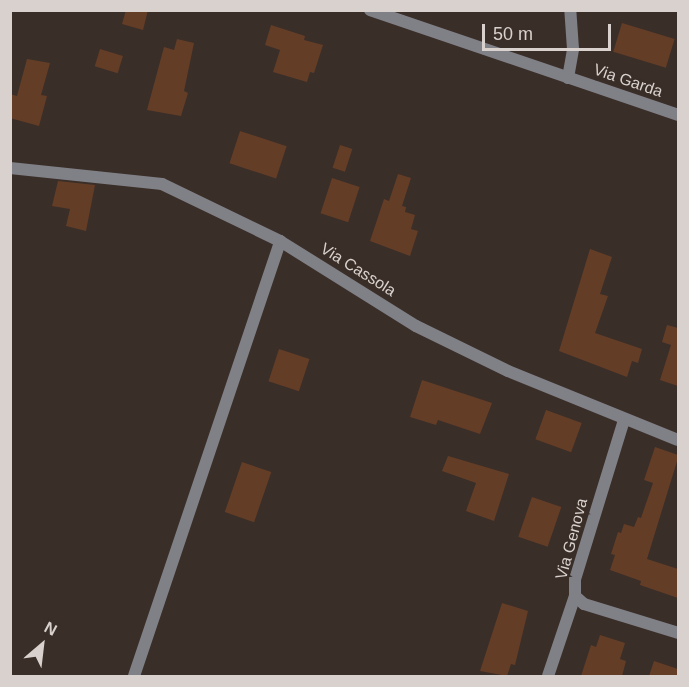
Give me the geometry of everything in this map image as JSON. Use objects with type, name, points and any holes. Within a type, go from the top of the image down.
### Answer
[{"type":"street","name":"Via Garda","points":[[370,10],[678,115]]},
{"type":"street","points":[[568,78],[573,49],[570,10]]},
{"type":"street","name":"Via Cassola","points":[[10,168],[162,184],[280,241],[416,326],[508,371],[678,440]]},
{"type":"street","points":[[134,676],[280,241]]},
{"type":"street","name":"Via Genova","points":[[624,420],[575,579],[575,596],[585,604],[678,633]]},
{"type":"street","points":[[548,676],[575,596]]},
{"type":"building","points":[[126,10],[148,10],[143,30],[122,24]]},
{"type":"building","points":[[622,23],[675,39],[666,68],[613,52]]},
{"type":"building","points":[[271,25],[305,36],[304,40],[323,45],[314,73],[310,72],[307,82],[273,72],[280,50],[265,45]]},
{"type":"building","points":[[177,39],[194,43],[184,91],[188,93],[181,116],[147,110],[164,47],[174,50]]},
{"type":"building","points":[[100,49],[123,56],[118,73],[95,66]]},
{"type":"building","points":[[27,59],[50,63],[41,95],[47,96],[39,126],[10,118],[10,94],[17,96]]},
{"type":"building","points":[[240,131],[287,146],[276,178],[229,163]]},
{"type":"building","points":[[340,145],[352,149],[345,172],[333,168]]},
{"type":"building","points":[[398,174],[411,178],[402,206],[406,207],[405,212],[415,215],[411,229],[418,231],[410,256],[370,241],[384,199],[389,201]]},
{"type":"building","points":[[332,178],[360,187],[348,222],[321,213]]},
{"type":"building","points":[[58,181],[95,185],[86,231],[66,226],[70,209],[52,206]]},
{"type":"building","points":[[590,249],[612,257],[600,294],[608,296],[595,333],[642,349],[638,363],[632,361],[627,377],[559,351]]},
{"type":"building","points":[[667,325],[678,328],[678,386],[660,380],[671,345],[662,342]]},
{"type":"building","points":[[279,349],[309,359],[299,391],[268,381]]},
{"type":"building","points":[[422,380],[492,403],[480,434],[438,420],[436,425],[410,417]]},
{"type":"building","points":[[546,410],[582,423],[571,452],[535,439]]},
{"type":"building","points":[[655,447],[678,455],[678,458],[647,559],[678,569],[678,598],[640,585],[641,581],[610,570],[615,555],[611,554],[618,532],[621,533],[624,524],[634,527],[638,517],[641,518],[653,483],[644,480]]},
{"type":"building","points":[[448,456],[509,474],[494,521],[466,511],[476,483],[442,471]]},
{"type":"building","points":[[242,462],[271,472],[254,522],[225,512]]},
{"type":"building","points":[[532,497],[561,507],[548,547],[518,537]]},
{"type":"building","points":[[502,603],[528,611],[515,665],[511,664],[507,676],[480,671]]},
{"type":"building","points":[[600,635],[625,643],[620,659],[626,661],[622,676],[581,676],[591,645],[596,647]]},
{"type":"building","points":[[654,661],[678,669],[678,676],[649,676]]}]
